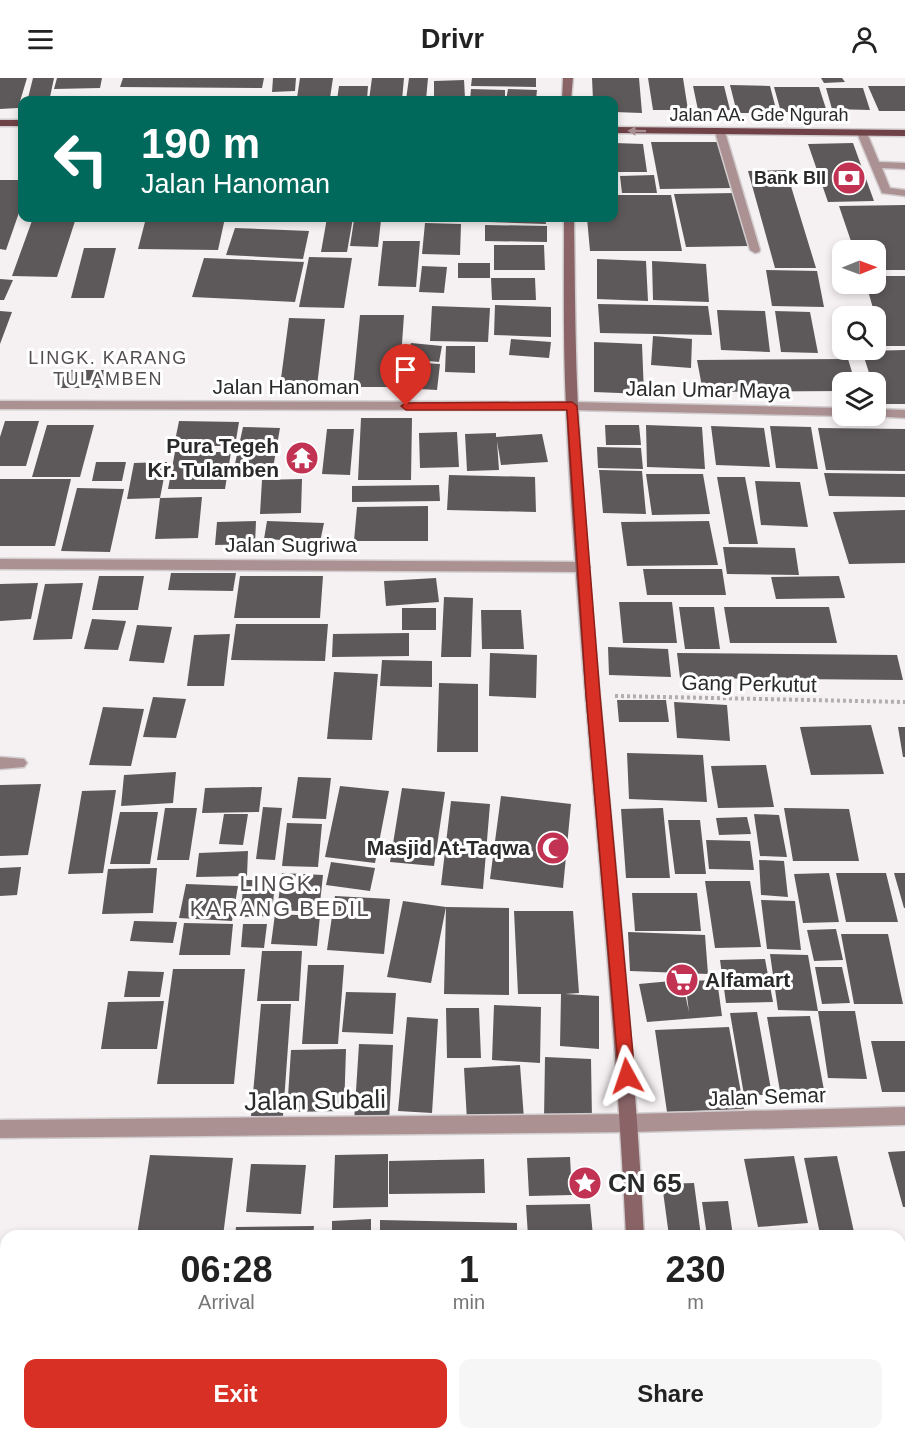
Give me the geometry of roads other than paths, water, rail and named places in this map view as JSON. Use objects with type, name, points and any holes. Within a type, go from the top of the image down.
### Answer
[{"type":"main road","points":[[567,96],[568,78]]},
{"type":"main road","points":[[0,123],[18,123]]},
{"type":"main road","name":"Jalan AA. Gde Ngurah","points":[[618,130],[905,133]]},
{"type":"main road","points":[[569,222],[572,406],[593,695],[631,1123],[635,1230]]},
{"type":"street","points":[[720,132],[755,250]]},
{"type":"street","points":[[862,133],[886,191],[905,193]]},
{"type":"street","points":[[876,165],[905,166]]},
{"type":"street","name":"Jalan Hanoman","points":[[0,405],[572,406]]},
{"type":"street","name":"Jalan Umar Maya","points":[[572,406],[832,412]]},
{"type":"street","points":[[886,413],[905,414]]},
{"type":"street","name":"Jalan Sugriwa","points":[[0,564],[583,567]]},
{"type":"street","points":[[0,763],[19,764]]},
{"type":"street","name":"Jalan Semar","points":[[631,1123],[905,1116]]},
{"type":"street","name":"Jalan Subali","points":[[0,1129],[631,1123]]},
{"type":"place","name":"Bank BII","points":[[849,178]]},
{"type":"place","name":"Pura Tegeh Kr. Tulamben","points":[[302,458]]},
{"type":"place","name":"Masjid At-Taqwa","points":[[553,848]]},
{"type":"place","name":"Alfamart","points":[[682,980]]},
{"type":"place","name":"CN 65","points":[[585,1183]]},
{"type":"district","name":"LINGK. KARANG TULAMBEN","points":[[108,368]]},
{"type":"district","name":"LINGK. KARANG BEDIL","points":[[280,896]]}]
